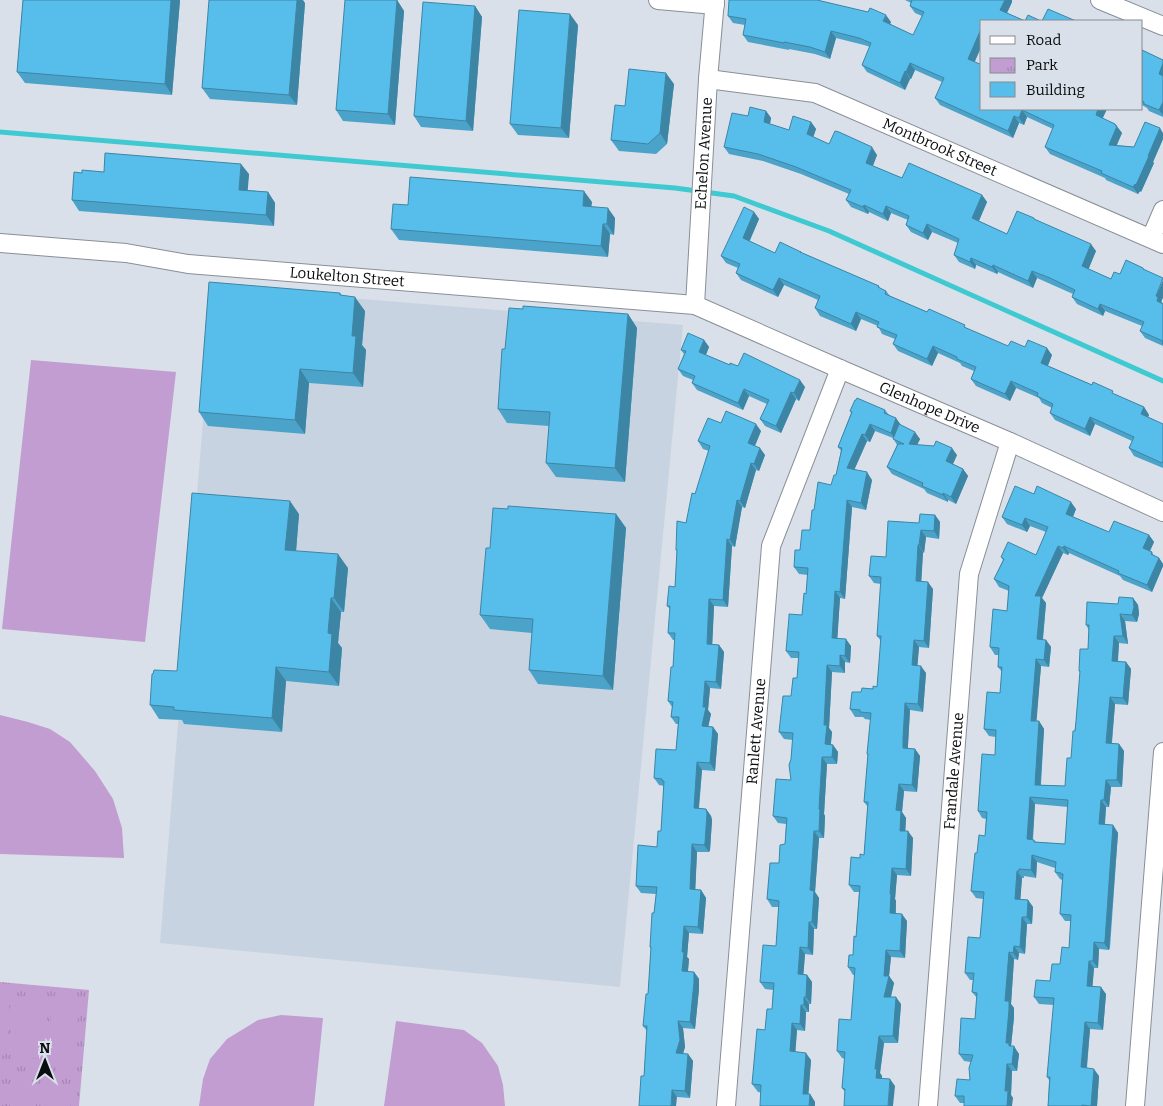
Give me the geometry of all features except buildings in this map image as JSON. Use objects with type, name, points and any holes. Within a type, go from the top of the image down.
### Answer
[{"type":"street","points":[[658,0],[715,2]]},
{"type":"street","points":[[1100,0],[1163,26]]},
{"type":"street","name":"Echelon Avenue","points":[[695,305],[708,79],[715,2]]},
{"type":"street","name":"Montbrook Street","points":[[708,79],[815,93],[1157,241]]},
{"type":"street","points":[[1157,241],[1163,210]]},
{"type":"street","name":"Loukelton Street","points":[[0,244],[126,253],[188,264],[695,305]]},
{"type":"street","name":"Glenhope Drive","points":[[695,305],[1010,442],[1163,512]]},
{"type":"street","name":"Ranlett Avenue","points":[[726,1106],[771,546],[840,369]]},
{"type":"street","name":"Frandale Avenue","points":[[928,1106],[969,574],[1010,442]]},
{"type":"street","points":[[1135,1106],[1163,752]]},
{"type":"shaded area","points":[[214,287],[683,325],[620,987],[160,943]]},
{"type":"green space","points":[[31,360],[176,372],[145,642],[2,629]]},
{"type":"green space","points":[[0,715],[50,729],[70,742],[95,771],[113,799],[122,828],[124,858],[0,854]]},
{"type":"green space","points":[[0,982],[89,990],[79,1106],[0,1106]]},
{"type":"green space","points":[[0,998],[10,999],[5,1056],[0,1055]]},
{"type":"green space","points":[[18,1000],[44,1002],[40,1059],[14,1056]]},
{"type":"green space","points":[[52,1002],[79,1004],[74,1061],[48,1059]]},
{"type":"green space","points":[[281,1015],[323,1018],[314,1106],[199,1106],[203,1079],[210,1059],[227,1039],[258,1020]]},
{"type":"green space","points":[[396,1021],[464,1030],[482,1043],[498,1066],[503,1085],[505,1106],[384,1106]]},
{"type":"green space","points":[[11,1087],[37,1089],[36,1106],[10,1106]]},
{"type":"green space","points":[[45,1090],[71,1092],[70,1106],[44,1106]]},
{"type":"waterway","points":[[0,132],[675,188],[734,196],[829,231],[1163,381]]}]
